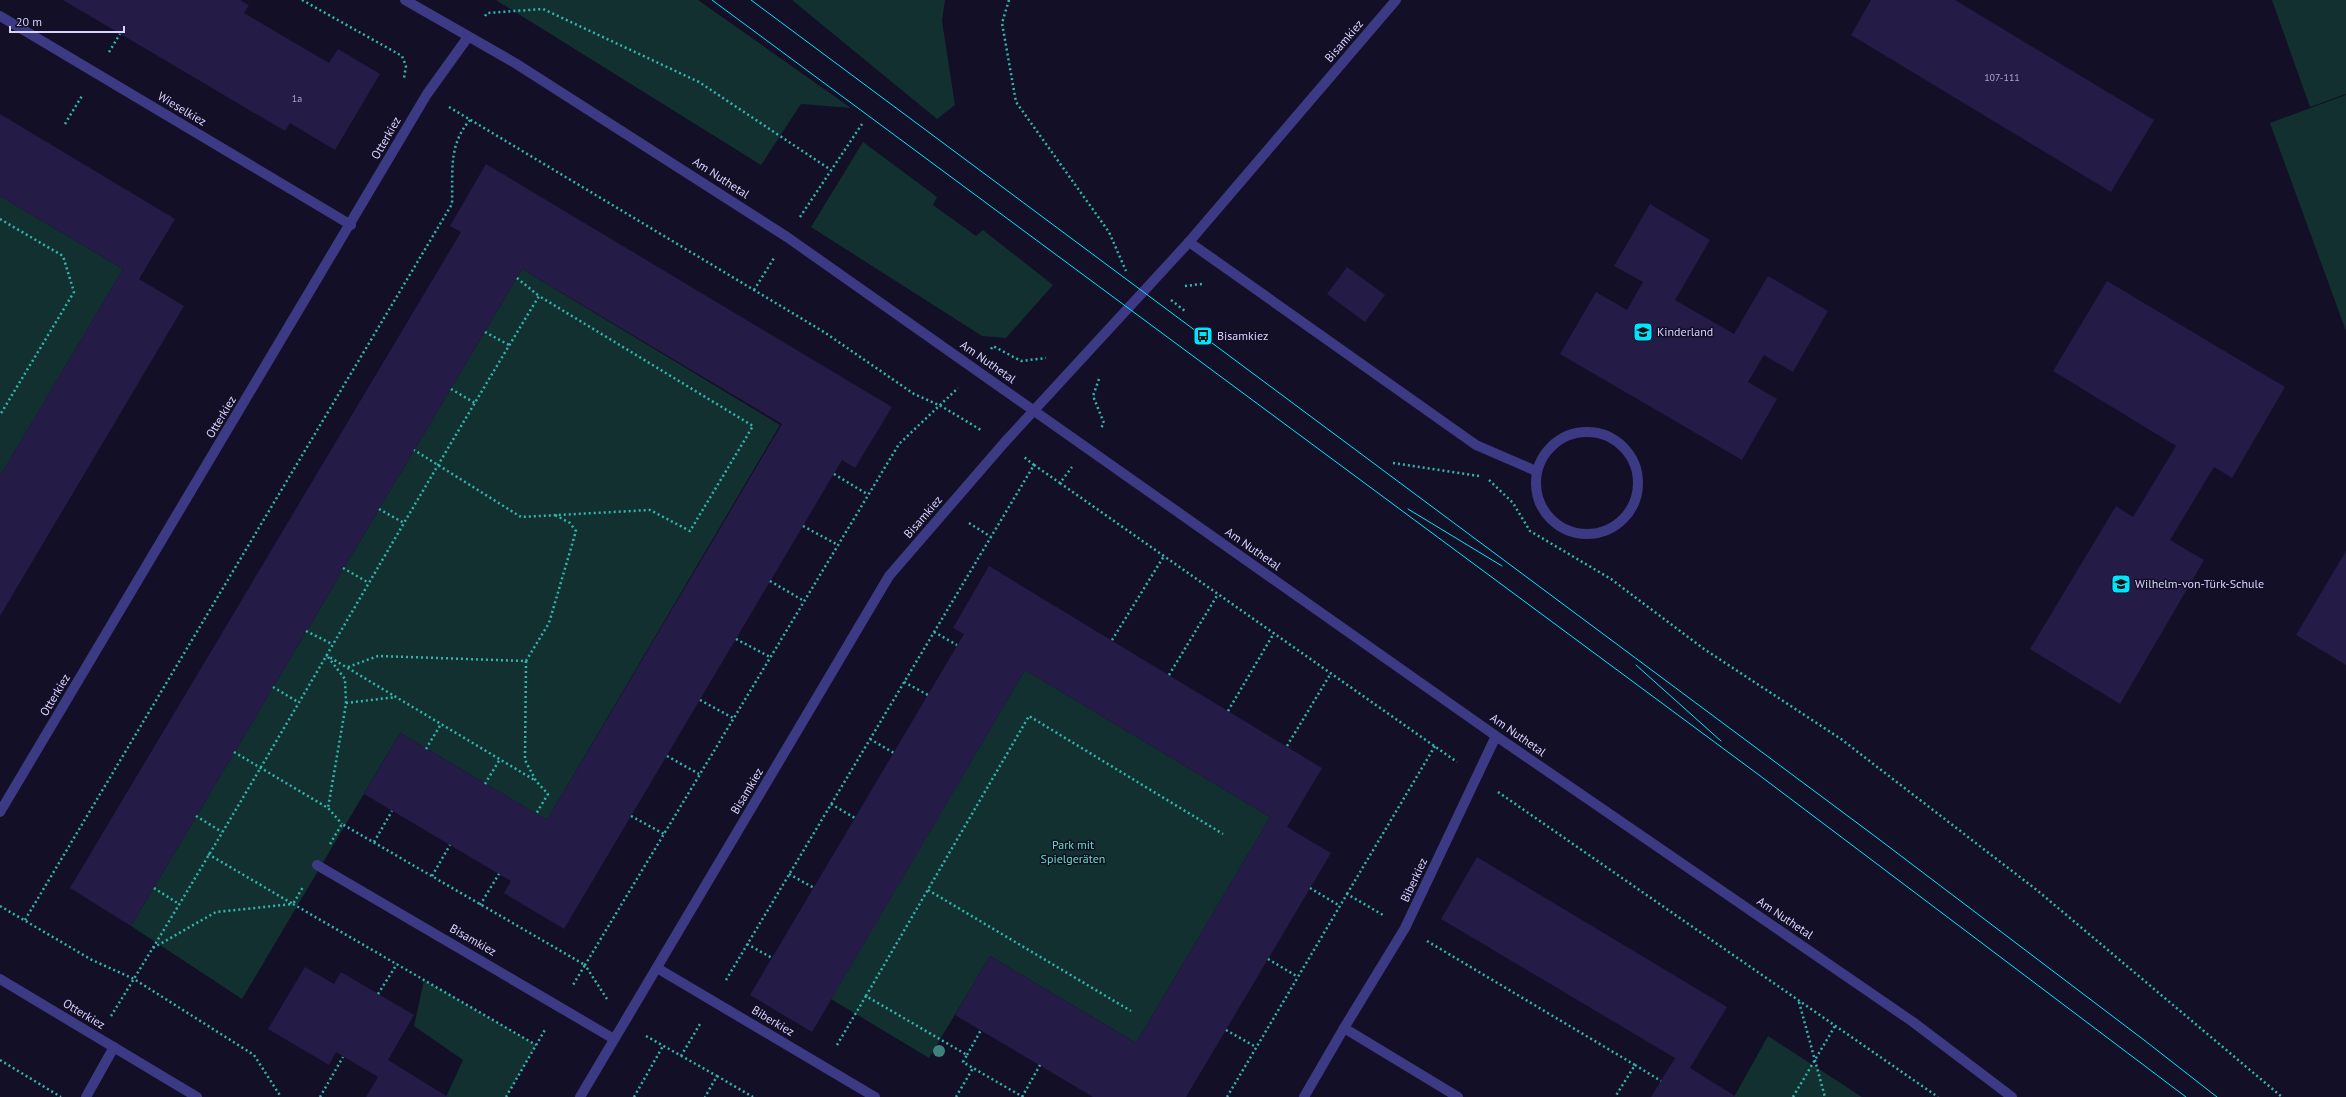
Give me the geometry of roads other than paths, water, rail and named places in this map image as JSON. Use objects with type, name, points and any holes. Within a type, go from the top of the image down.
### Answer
[{"type":"street","points":[[405,0],[468,37]]},
{"type":"street","name":"Bisamkiez","points":[[580,1097],[889,576],[1004,443],[1189,242],[1396,0]]},
{"type":"street","name":"Wieselkiez","points":[[0,16],[351,225]]},
{"type":"street","name":"Otterkiez","points":[[0,812],[428,94],[468,37]]},
{"type":"street","name":"Am Nuthetal","points":[[468,37],[515,63],[787,237],[1496,736],[1913,1022],[2012,1097]]},
{"type":"street","points":[[1189,242],[1476,445],[1536,470]]},
{"type":"street","points":[[1575,432],[1610,436],[1633,457],[1639,481],[1630,512],[1612,528],[1582,534],[1553,522],[1536,493],[1536,470],[1549,446],[1575,432]]},
{"type":"street","name":"Biberkiez","points":[[1304,1097],[1344,1028],[1406,928],[1496,736]]},
{"type":"street","name":"Bisamkiez","points":[[317,865],[614,1039]]},
{"type":"street","name":"Biberkiez","points":[[657,968],[875,1097]]},
{"type":"street","name":"Otterkiez","points":[[0,979],[197,1097]]},
{"type":"street","points":[[1344,1028],[1458,1097]]},
{"type":"street","points":[[86,1097],[114,1047]]},
{"type":"tram line","points":[[712,0],[1759,775],[2186,1097]]},
{"type":"tram line","points":[[751,0],[1872,834],[2217,1097]]},
{"type":"tram line","points":[[1408,509],[1502,566]]},
{"type":"tram line","points":[[1636,665],[1721,741]]},
{"type":"place","name":"Kinderland","points":[[1643,332]]},
{"type":"place","name":"Bisamkiez","points":[[1203,336]]},
{"type":"place","name":"Wilhelm-von-Türk-Schule","points":[[2121,584]]},
{"type":"park label","name":"Park mit Spielgeräten","points":[[1073,852]]}]
